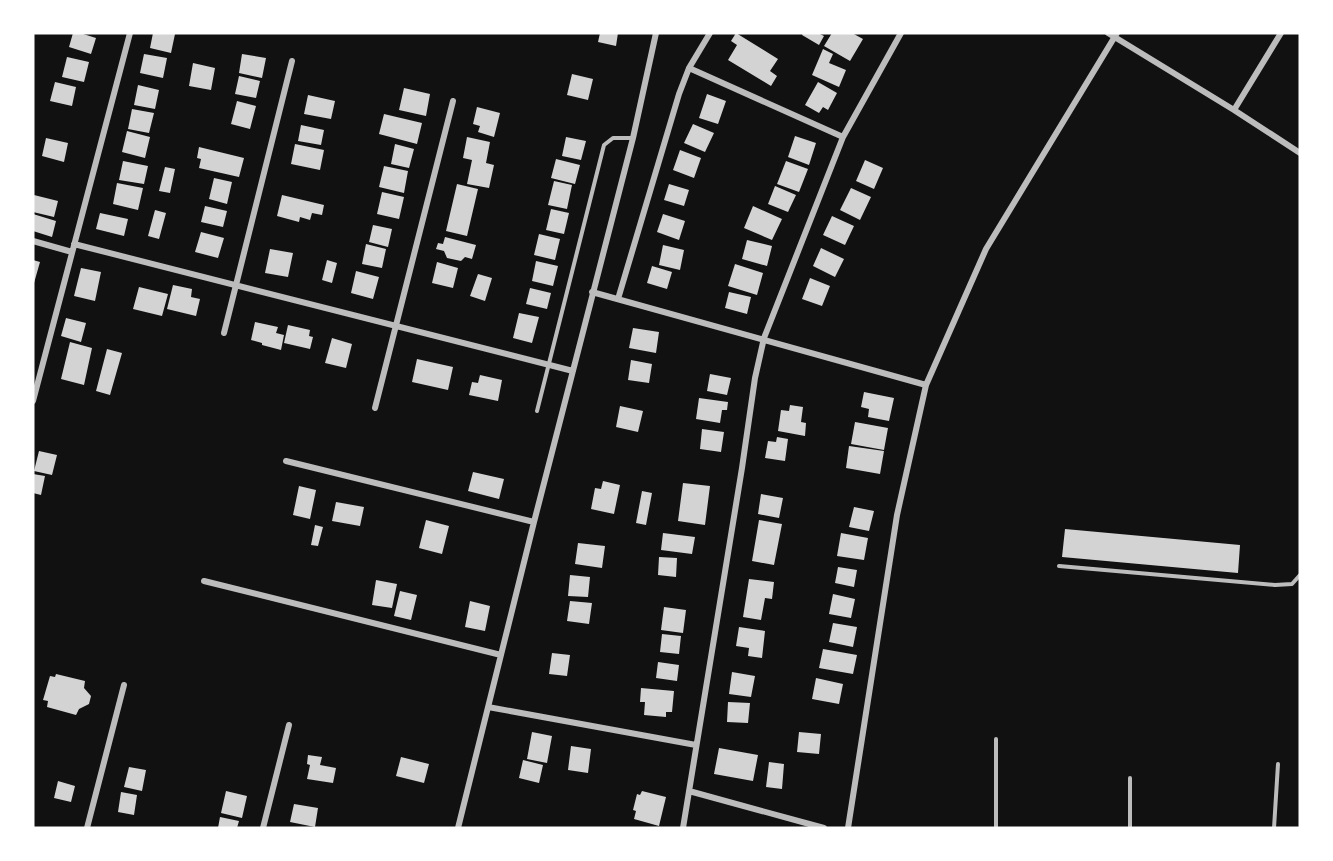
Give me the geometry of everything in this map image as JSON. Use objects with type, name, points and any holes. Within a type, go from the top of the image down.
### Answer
[{"type":"street","points":[[33,401],[130,33]]},
{"type":"street","points":[[458,828],[592,292],[633,138],[656,33]]},
{"type":"street","points":[[618,298],[679,94],[689,68],[710,33]]},
{"type":"street","points":[[683,828],[755,378],[764,338],[843,136],[901,33]]},
{"type":"street","points":[[1234,110],[1281,33]]},
{"type":"street","points":[[848,828],[897,515],[926,386],[986,249],[1113,34],[1300,153]]},
{"type":"street","points":[[224,333],[292,61]]},
{"type":"street","points":[[689,68],[843,136]]},
{"type":"street","points":[[375,408],[453,101]]},
{"type":"street","points":[[33,241],[72,252]]},
{"type":"street","points":[[74,244],[573,371]]},
{"type":"street","points":[[592,292],[764,338],[926,386]]},
{"type":"street","points":[[286,461],[534,522]]},
{"type":"street","points":[[204,581],[501,655]]},
{"type":"street","points":[[87,828],[124,685]]},
{"type":"street","points":[[488,707],[696,745]]},
{"type":"street","points":[[263,828],[289,725]]},
{"type":"street","points":[[689,791],[824,828]]},
{"type":"lane","points":[[537,411],[604,145],[613,138],[633,138]]},
{"type":"lane","points":[[1059,566],[1275,585],[1292,584],[1300,575]]},
{"type":"lane","points":[[996,739],[996,828]]},
{"type":"lane","points":[[1274,828],[1278,764]]},
{"type":"lane","points":[[1130,778],[1130,828]]},
{"type":"building","points":[[73,33],[96,38],[91,54],[69,47]]},
{"type":"building","points":[[153,33],[175,34],[171,53],[150,48]]},
{"type":"building","points":[[600,33],[618,33],[616,46],[598,42]]},
{"type":"building","points":[[736,33],[778,59],[770,71],[777,76],[771,86],[728,60],[737,45],[731,41]]},
{"type":"building","points":[[803,33],[818,33],[824,36],[819,45],[802,35]]},
{"type":"building","points":[[832,33],[852,33],[863,39],[850,61],[824,46]]},
{"type":"building","points":[[823,49],[833,54],[829,63],[846,70],[839,87],[812,75]]},
{"type":"building","points":[[144,54],[167,58],[163,78],[140,73]]},
{"type":"building","points":[[242,54],[266,58],[262,78],[239,73]]},
{"type":"building","points":[[67,57],[89,62],[84,82],[62,77]]},
{"type":"building","points":[[193,63],[215,68],[211,90],[189,86]]},
{"type":"building","points":[[572,74],[593,79],[588,100],[567,95]]},
{"type":"building","points":[[239,76],[260,81],[256,98],[235,94]]},
{"type":"building","points":[[55,82],[76,87],[72,106],[50,101]]},
{"type":"building","points":[[818,82],[837,93],[828,110],[823,107],[819,113],[805,105]]},
{"type":"building","points":[[138,85],[159,90],[155,109],[134,105]]},
{"type":"building","points":[[404,88],[430,94],[426,116],[399,110]]},
{"type":"building","points":[[707,94],[726,101],[718,124],[699,118]]},
{"type":"building","points":[[308,95],[335,101],[331,119],[304,114]]},
{"type":"building","points":[[237,101],[256,106],[250,129],[231,124]]},
{"type":"building","points":[[477,107],[500,113],[494,137],[478,132],[480,126],[473,124]]},
{"type":"building","points":[[132,109],[154,113],[149,133],[128,129]]},
{"type":"building","points":[[384,114],[422,123],[417,144],[379,134]]},
{"type":"building","points":[[693,124],[714,133],[705,152],[684,143]]},
{"type":"building","points":[[301,125],[324,130],[321,145],[298,141]]},
{"type":"building","points":[[127,131],[150,137],[145,158],[122,152]]},
{"type":"building","points":[[795,136],[816,143],[809,165],[788,157]]},
{"type":"building","points":[[467,137],[490,142],[486,163],[494,165],[489,188],[467,184],[472,160],[463,158]]},
{"type":"building","points":[[566,137],[586,141],[581,160],[562,156]]},
{"type":"building","points":[[46,138],[68,143],[64,162],[42,156]]},
{"type":"building","points":[[295,144],[324,150],[320,170],[291,164]]},
{"type":"building","points":[[395,144],[414,149],[409,168],[391,164]]},
{"type":"building","points":[[199,147],[244,158],[239,177],[199,168],[201,159],[197,158]]},
{"type":"building","points":[[680,150],[701,158],[694,178],[673,170]]},
{"type":"building","points":[[556,159],[580,165],[575,184],[551,178]]},
{"type":"building","points":[[865,160],[883,168],[874,189],[856,181]]},
{"type":"building","points":[[123,161],[148,166],[144,184],[119,180]]},
{"type":"building","points":[[786,161],[808,169],[799,192],[777,184]]},
{"type":"building","points":[[384,166],[408,171],[404,193],[379,187]]},
{"type":"building","points":[[165,167],[175,169],[170,193],[159,191]]},
{"type":"building","points":[[214,178],[232,182],[227,204],[209,199]]},
{"type":"building","points":[[554,181],[572,185],[567,209],[548,205]]},
{"type":"building","points":[[117,183],[143,188],[138,210],[113,204]]},
{"type":"building","points":[[457,184],[478,189],[467,236],[446,231]]},
{"type":"building","points":[[669,184],[689,190],[684,206],[664,200]]},
{"type":"building","points":[[775,186],[796,195],[788,212],[768,204]]},
{"type":"building","points":[[851,188],[871,197],[860,220],[840,210]]},
{"type":"building","points":[[382,192],[404,197],[399,219],[377,214]]},
{"type":"building","points":[[34,195],[58,201],[54,217],[33,212]]},
{"type":"building","points":[[282,195],[324,205],[322,215],[312,213],[310,220],[300,217],[299,222],[277,216]]},
{"type":"building","points":[[205,206],[227,211],[223,227],[201,222]]},
{"type":"building","points":[[753,206],[782,219],[772,240],[744,228]]},
{"type":"building","points":[[551,209],[569,213],[564,234],[546,230]]},
{"type":"building","points":[[155,210],[166,213],[159,239],[148,236]]},
{"type":"building","points":[[100,213],[128,219],[124,236],[96,229]]},
{"type":"building","points":[[33,214],[56,221],[52,237],[33,231]]},
{"type":"building","points":[[663,214],[685,221],[679,240],[657,232]]},
{"type":"building","points":[[832,216],[854,226],[845,245],[823,235]]},
{"type":"building","points":[[373,225],[392,229],[388,247],[369,242]]},
{"type":"building","points":[[201,232],[224,238],[218,258],[195,252]]},
{"type":"building","points":[[539,234],[560,239],[555,260],[534,255]]},
{"type":"building","points":[[445,237],[476,245],[472,259],[465,257],[461,261],[447,258],[444,251],[436,249],[438,243],[443,244]]},
{"type":"building","points":[[747,240],[772,246],[767,266],[742,259]]},
{"type":"building","points":[[366,244],[386,249],[382,268],[362,264]]},
{"type":"building","points":[[663,245],[684,250],[680,270],[659,265]]},
{"type":"building","points":[[821,248],[844,259],[835,277],[813,266]]},
{"type":"building","points":[[270,249],[293,253],[288,277],[265,273]]},
{"type":"building","points":[[33,260],[40,262],[34,283],[33,283]]},
{"type":"building","points":[[327,260],[337,263],[332,283],[322,280]]},
{"type":"building","points":[[536,261],[558,266],[553,286],[532,281]]},
{"type":"building","points":[[437,262],[458,268],[453,288],[432,283]]},
{"type":"building","points":[[735,264],[763,273],[757,295],[728,286]]},
{"type":"building","points":[[652,266],[672,272],[667,289],[647,283]]},
{"type":"building","points":[[81,268],[101,272],[95,301],[74,296]]},
{"type":"building","points":[[356,271],[379,277],[373,299],[351,293]]},
{"type":"building","points":[[478,274],[492,278],[485,301],[470,296]]},
{"type":"building","points":[[810,278],[830,286],[822,306],[802,299]]},
{"type":"building","points":[[173,285],[192,289],[191,297],[200,299],[196,316],[167,309]]},
{"type":"building","points":[[139,287],[168,294],[162,316],[133,309]]},
{"type":"building","points":[[530,288],[551,293],[547,309],[526,304]]},
{"type":"building","points":[[729,292],[751,297],[747,314],[725,308]]},
{"type":"building","points":[[519,313],[539,317],[532,343],[513,338]]},
{"type":"building","points":[[66,318],[86,323],[81,342],[61,336]]},
{"type":"building","points":[[255,322],[278,327],[276,333],[284,335],[281,350],[251,340]]},
{"type":"building","points":[[288,325],[310,330],[309,336],[313,337],[310,349],[284,343]]},
{"type":"building","points":[[633,328],[659,332],[656,353],[629,348]]},
{"type":"building","points":[[332,338],[352,344],[346,368],[325,363]]},
{"type":"building","points":[[70,342],[92,348],[84,385],[61,379]]},
{"type":"building","points":[[107,349],[122,353],[110,395],[96,391]]},
{"type":"building","points":[[417,359],[453,367],[448,390],[412,382]]},
{"type":"building","points":[[631,360],[652,364],[649,383],[628,380]]},
{"type":"building","points":[[710,374],[731,378],[727,395],[707,391]]},
{"type":"building","points":[[480,375],[502,380],[498,401],[469,395],[472,382],[478,383]]},
{"type":"building","points":[[864,392],[894,398],[889,421],[868,417],[869,409],[861,407]]},
{"type":"building","points":[[699,398],[728,402],[727,410],[722,410],[720,423],[696,419]]},
{"type":"building","points":[[790,405],[803,407],[801,422],[806,423],[805,436],[778,431],[781,410],[789,411]]},
{"type":"building","points":[[620,406],[643,411],[638,432],[616,427]]},
{"type":"building","points":[[855,422],[888,428],[884,450],[851,444]]},
{"type":"building","points":[[702,429],[724,432],[721,452],[700,449]]},
{"type":"building","points":[[777,437],[788,439],[785,461],[765,458],[768,441],[776,442]]},
{"type":"building","points":[[849,446],[884,451],[880,474],[846,468]]},
{"type":"building","points":[[39,451],[57,455],[52,475],[34,471]]},
{"type":"building","points":[[473,472],[504,479],[499,499],[468,491]]},
{"type":"building","points":[[33,474],[45,476],[41,495],[33,493]]},
{"type":"building","points":[[603,481],[620,485],[614,514],[591,509],[595,488],[601,489]]},
{"type":"building","points":[[683,483],[710,486],[705,525],[678,521]]},
{"type":"building","points":[[299,486],[316,490],[310,519],[293,515]]},
{"type":"building","points":[[642,491],[652,493],[646,525],[636,523]]},
{"type":"building","points":[[761,494],[783,498],[779,518],[758,514]]},
{"type":"building","points":[[336,502],[364,507],[360,526],[332,521]]},
{"type":"building","points":[[854,507],[874,511],[869,531],[849,527]]},
{"type":"building","points":[[426,520],[449,526],[442,554],[419,548]]},
{"type":"building","points":[[759,520],[782,524],[774,565],[752,561]]},
{"type":"building","points":[[315,525],[323,527],[318,546],[311,545]]},
{"type":"building","points":[[1065,529],[1240,545],[1238,573],[1062,557]]},
{"type":"building","points":[[663,533],[695,537],[692,554],[661,550]]},
{"type":"building","points":[[841,533],[868,538],[864,560],[837,556]]},
{"type":"building","points":[[578,543],[605,546],[602,568],[575,564]]},
{"type":"building","points":[[659,557],[677,558],[676,577],[658,575]]},
{"type":"building","points":[[838,567],[857,570],[854,587],[835,583]]},
{"type":"building","points":[[570,575],[590,577],[588,597],[568,596]]},
{"type":"building","points":[[749,579],[774,582],[772,599],[765,598],[761,620],[743,617]]},
{"type":"building","points":[[376,580],[397,584],[392,608],[372,605]]},
{"type":"building","points":[[400,591],[417,595],[411,620],[394,616]]},
{"type":"building","points":[[833,594],[855,599],[851,618],[829,614]]},
{"type":"building","points":[[470,601],[490,606],[485,631],[465,627]]},
{"type":"building","points":[[570,601],[592,603],[589,624],[567,621]]},
{"type":"building","points":[[664,607],[686,610],[683,633],[661,630]]},
{"type":"building","points":[[833,623],[857,627],[853,647],[829,642]]},
{"type":"building","points":[[739,627],[765,631],[762,658],[748,656],[749,648],[736,646]]},
{"type":"building","points":[[662,634],[681,636],[679,654],[660,652]]},
{"type":"building","points":[[823,649],[857,655],[853,674],[819,668]]},
{"type":"building","points":[[552,653],[570,655],[567,676],[549,674]]},
{"type":"building","points":[[658,662],[679,665],[677,681],[656,678]]},
{"type":"building","points":[[732,672],[755,676],[751,697],[729,694]]},
{"type":"building","points":[[56,674],[85,681],[84,688],[91,696],[89,704],[79,709],[76,715],[47,707],[48,701],[43,700],[50,676],[55,677]]},
{"type":"building","points":[[816,678],[843,684],[839,704],[812,699]]},
{"type":"building","points":[[641,688],[674,691],[672,712],[666,712],[666,717],[644,715],[645,702],[640,702]]},
{"type":"building","points":[[728,702],[750,703],[748,723],[727,722]]},
{"type":"building","points":[[532,732],[552,736],[547,763],[527,759]]},
{"type":"building","points":[[799,732],[821,734],[819,754],[797,752]]},
{"type":"building","points":[[571,746],[591,749],[588,773],[568,770]]},
{"type":"building","points":[[719,748],[758,755],[753,781],[714,774]]},
{"type":"building","points":[[308,755],[322,757],[320,765],[336,768],[333,783],[307,779],[310,765],[307,764]]},
{"type":"building","points":[[401,757],[429,764],[424,783],[396,776]]},
{"type":"building","points":[[523,760],[543,765],[539,783],[519,778]]},
{"type":"building","points":[[769,762],[784,764],[782,789],[766,787]]},
{"type":"building","points":[[129,767],[146,770],[142,791],[124,787]]},
{"type":"building","points":[[58,781],[75,786],[71,802],[54,798]]},
{"type":"building","points":[[226,791],[247,796],[242,818],[221,813]]},
{"type":"building","points":[[642,791],[666,797],[659,826],[634,819],[636,811],[633,810],[637,794],[640,795]]},
{"type":"building","points":[[121,792],[137,795],[134,815],[118,812]]},
{"type":"building","points":[[294,804],[318,808],[315,827],[290,822]]},
{"type":"building","points":[[220,817],[239,821],[237,828],[218,828]]}]
